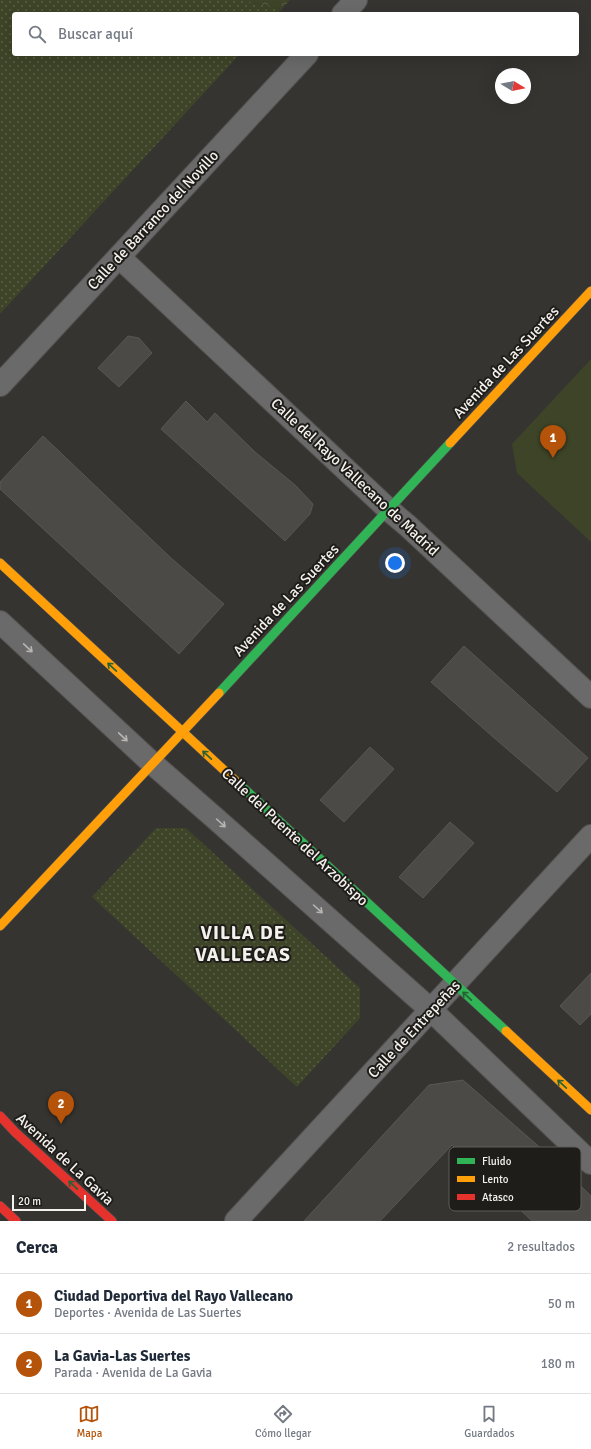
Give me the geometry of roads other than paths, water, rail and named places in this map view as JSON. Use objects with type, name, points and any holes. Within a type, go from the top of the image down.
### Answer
[{"type":"main road","name":"Avenida de Las Suertes","points":[[0,926],[389,510],[591,291]]},
{"type":"main road","name":"Calle del Puente del Arzobispo","points":[[0,563],[591,1110]]},
{"type":"main road","name":"Avenida de La Gavia","points":[[0,1116],[15,1132],[112,1221]]},
{"type":"main road","points":[[0,1206],[16,1221]]},
{"type":"street","points":[[345,12],[356,0]]},
{"type":"street","name":"Calle de Barranco del Novillo","points":[[0,385],[305,56]]},
{"type":"street","name":"Calle del Rayo Vallecano de Madrid","points":[[119,257],[389,510],[591,696]]},
{"type":"street","points":[[0,622],[152,764],[206,809],[431,1010],[574,1147]]},
{"type":"street","name":"Calle de Entrepeñas","points":[[236,1221],[591,836]]},
{"type":"street","points":[[581,1153],[591,1163]]},
{"type":"place","name":"Ciudad Deportiva del Rayo Vallecano","points":[[553,458]]},
{"type":"place","name":"La Gavia-Las Suertes","points":[[61,1124]]},
{"type":"district","name":"VILLA DE VALLECAS","points":[[243,944]]}]
